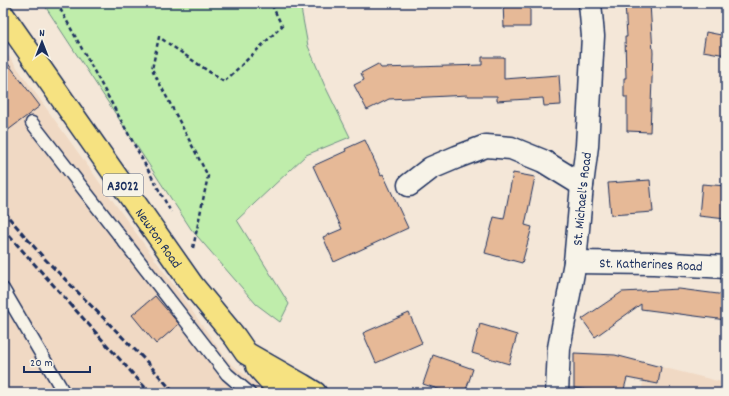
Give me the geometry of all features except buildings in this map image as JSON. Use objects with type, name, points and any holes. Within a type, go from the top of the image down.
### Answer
[{"type":"main road","name":"Newton Road","points":[[3,15],[193,286],[235,337],[246,353],[315,393]]},
{"type":"main road","name":"A3022","points":[[246,353],[281,393]]},
{"type":"street","name":"St. Michael's Road","points":[[557,393],[560,348],[575,262],[587,146],[593,44],[590,3]]},
{"type":"street","points":[[409,185],[431,168],[486,146],[511,148],[543,161],[582,185]]},
{"type":"street","name":"St. Katherines Road","points":[[575,262],[646,263],[726,267]]},
{"type":"lane","points":[[32,123],[227,374],[249,393]]},
{"type":"lane","points":[[3,289],[64,393]]},
{"type":"path","points":[[57,3],[173,218]]},
{"type":"path","points":[[188,245],[192,252],[208,176],[152,69],[159,37],[224,82],[282,26],[270,3]]},
{"type":"shaded area","points":[[3,48],[228,361],[267,393],[3,393]]},
{"type":"shaded area","points":[[661,367],[726,383],[726,393],[641,393],[643,382],[658,384]]},
{"type":"green space","points":[[43,3],[300,3],[308,46],[324,84],[350,137],[306,155],[237,220],[289,304],[280,322],[256,304],[191,229]]},
{"type":"railway","points":[[3,211],[44,258],[148,363],[174,393]]},
{"type":"railway","points":[[3,229],[150,393]]}]
